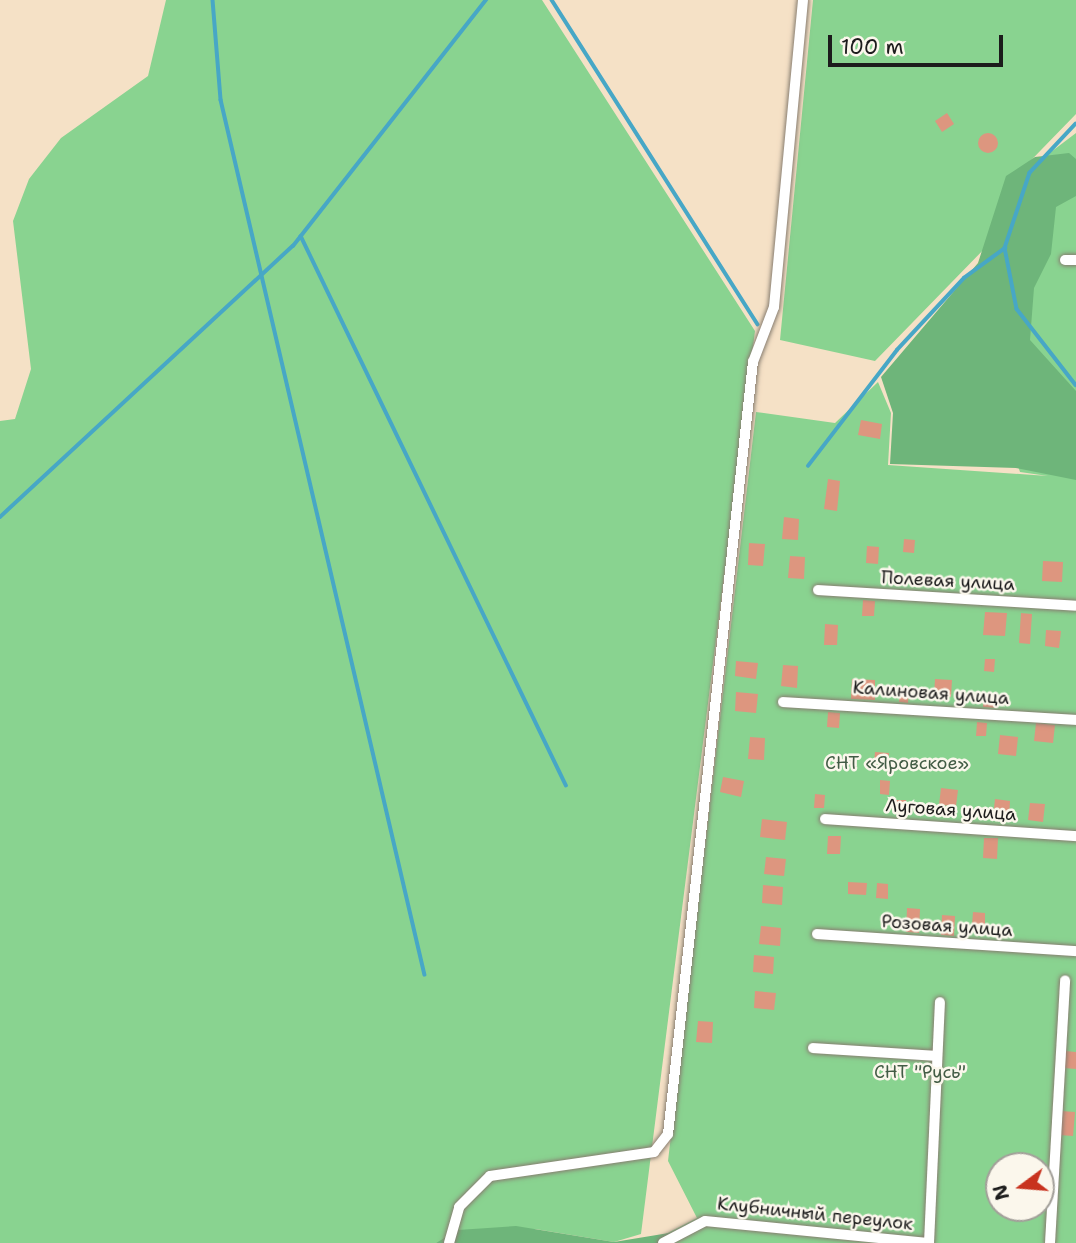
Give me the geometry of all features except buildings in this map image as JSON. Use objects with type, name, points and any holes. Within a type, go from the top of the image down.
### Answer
[{"type":"street","points":[[449,1243],[459,1207],[490,1176],[654,1153],[668,1134],[753,362],[774,307],[803,0]]},
{"type":"street","name":"Полевая улица","points":[[818,590],[1076,606]]},
{"type":"street","name":"Калиновая улица","points":[[783,702],[1076,720]]},
{"type":"street","name":"Луговая улица","points":[[825,819],[1076,836]]},
{"type":"street","name":"Розовая улица","points":[[817,934],[1076,951]]},
{"type":"street","points":[[1050,1243],[1066,980]]},
{"type":"street","points":[[928,1243],[940,1002]]},
{"type":"street","points":[[813,1048],[937,1056]]},
{"type":"street","name":"Клубничный переулок","points":[[663,1243],[705,1221],[928,1243]]},
{"type":"green space","points":[[166,0],[542,0],[755,331],[641,1234],[614,1242],[535,1229],[436,1243],[0,1243],[0,421],[15,419],[31,369],[13,221],[29,179],[61,138],[148,76]]},
{"type":"green space","points":[[813,0],[1076,0],[1076,114],[1006,186],[1076,133],[1076,1243],[648,1243],[697,1218],[668,1161],[756,412],[835,423],[878,382],[891,413],[888,465],[1048,476],[1020,472],[984,364],[988,245],[875,361],[780,340]]},
{"type":"green space","points":[[1069,153],[1076,159],[1076,196],[1056,207],[1051,254],[1034,288],[1030,340],[1076,391],[1076,480],[1016,468],[890,464],[893,413],[881,377],[978,263],[1006,176],[1035,157]]},
{"type":"green space","points":[[516,1226],[614,1242],[675,1232],[660,1243],[436,1243],[458,1230]]},
{"type":"waterway","points":[[213,0],[221,100],[425,975]]},
{"type":"waterway","points":[[0,517],[293,246],[486,0]]},
{"type":"waterway","points":[[552,0],[758,324]]},
{"type":"waterway","points":[[1076,124],[1030,173],[1005,248],[1017,309],[1076,385]]},
{"type":"waterway","points":[[301,236],[566,785]]},
{"type":"waterway","points":[[808,466],[897,350],[964,278],[1005,248]]},
{"type":"park label","name":"СНТ «Яровское»","points":[[897,763]]},
{"type":"park label","name":"СНТ \"Русь\"","points":[[920,1072]]}]
